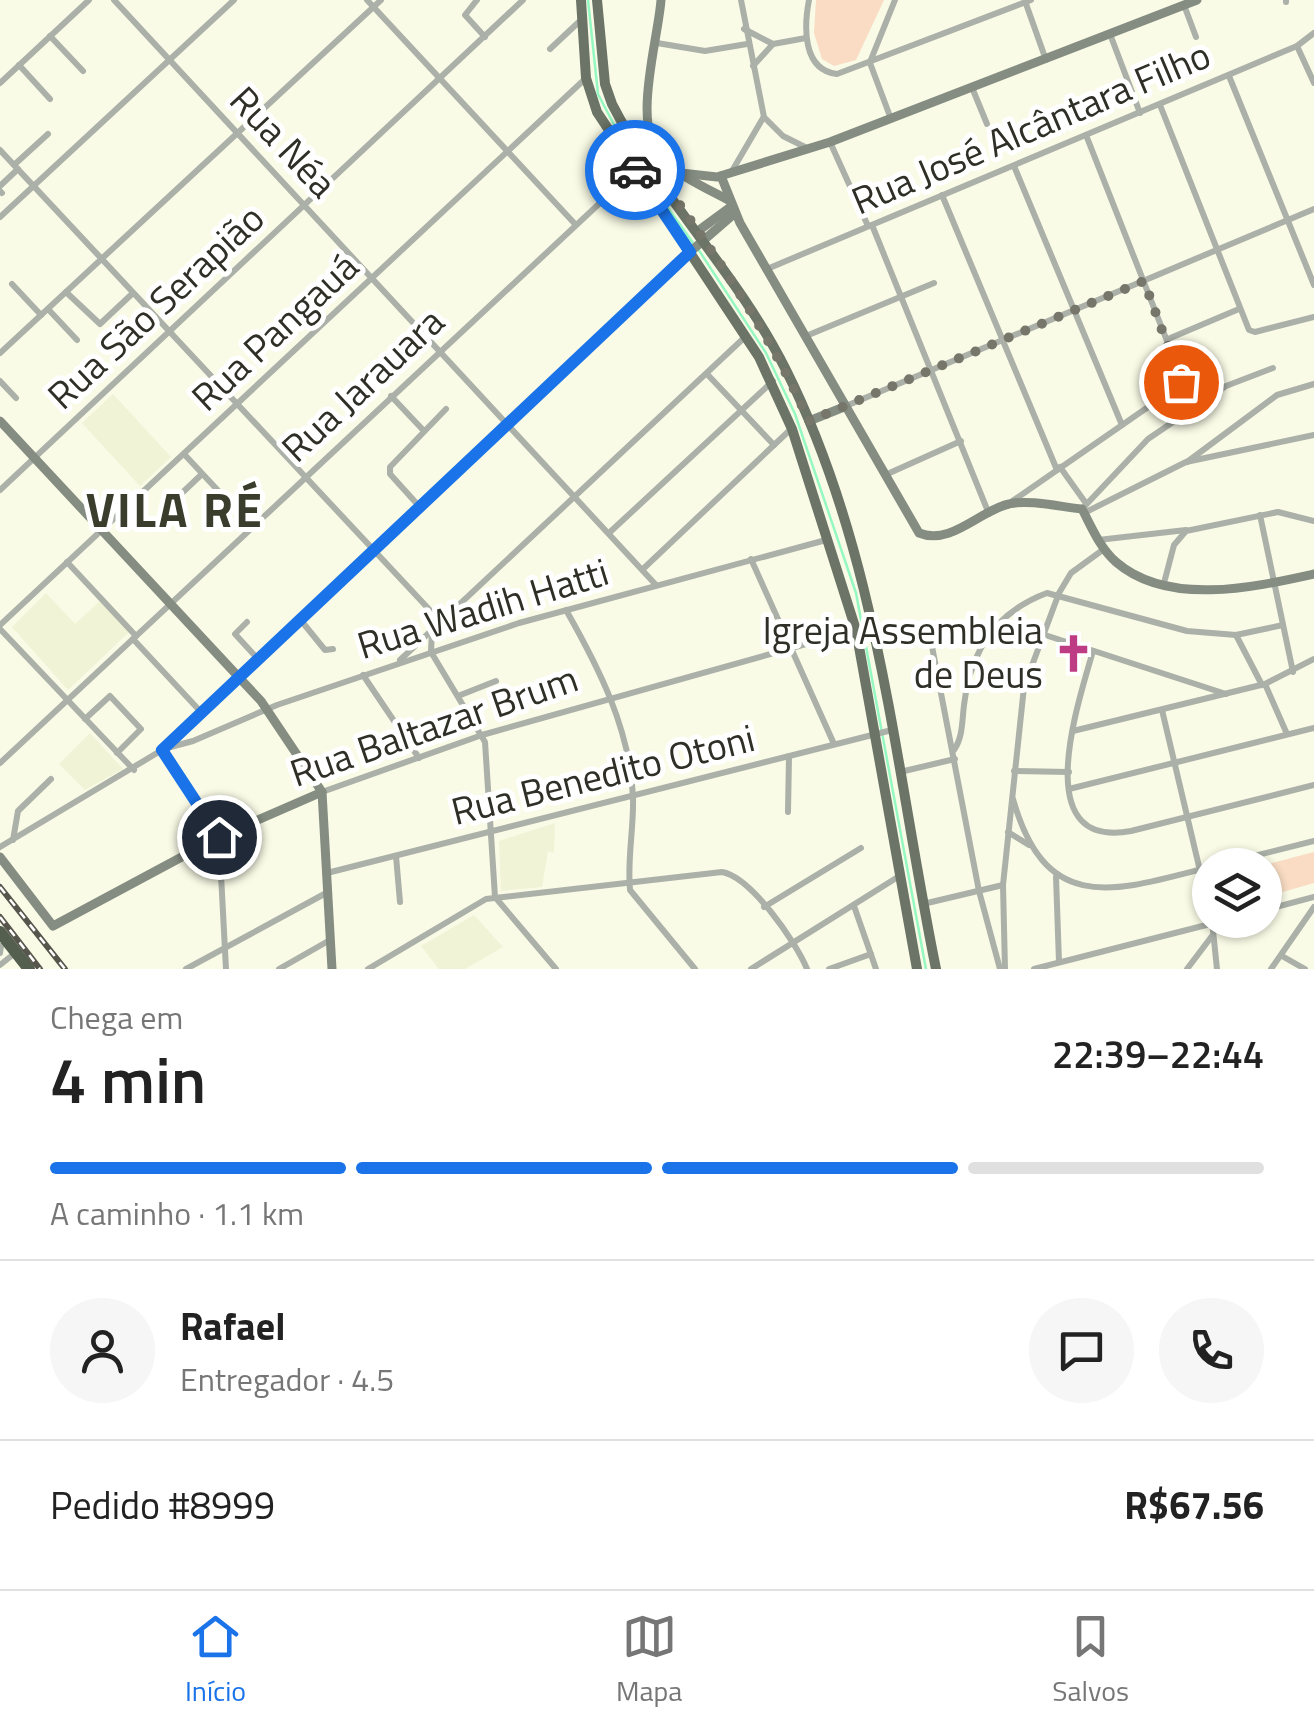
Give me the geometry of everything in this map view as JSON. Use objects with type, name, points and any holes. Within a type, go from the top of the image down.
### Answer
[{"type":"highway","points":[[0,932],[29,969]]},
{"type":"main road","points":[[581,0],[586,78],[596,112],[633,171],[696,243],[771,343],[809,421],[871,612],[901,876],[917,969]]},
{"type":"main road","points":[[597,0],[608,93],[773,381],[792,428],[884,732],[900,772],[936,969]]},
{"type":"street","points":[[0,83],[89,0]]},
{"type":"street","name":"Rua Néa","points":[[114,0],[656,585]]},
{"type":"street","points":[[0,217],[234,0]]},
{"type":"street","points":[[367,0],[574,224]]},
{"type":"street","points":[[0,353],[381,0]]},
{"type":"street","points":[[477,0],[465,15],[485,37]]},
{"type":"street","name":"Rua São Serapião","points":[[0,490],[524,0]]},
{"type":"street","points":[[740,0],[764,116],[783,136],[808,148]]},
{"type":"street","points":[[808,0],[806,38],[816,65],[829,74],[870,64],[1027,1],[1046,60]]},
{"type":"street","points":[[892,121],[870,64],[895,0]]},
{"type":"street","points":[[681,173],[726,175],[830,142],[973,90],[1178,4],[1197,0]]},
{"type":"street","points":[[661,1],[647,132],[661,158],[732,207]]},
{"type":"street","points":[[1178,4],[1196,38]]},
{"type":"street","points":[[550,48],[584,18]]},
{"type":"street","points":[[744,29],[773,44],[806,38]]},
{"type":"street","points":[[1110,34],[1140,113]]},
{"type":"street","name":"Rua José Alcântara Filho","points":[[767,269],[1228,76],[1297,46],[1314,34]]},
{"type":"street","points":[[50,36],[83,72]]},
{"type":"street","points":[[657,43],[705,51],[747,44]]},
{"type":"street","points":[[752,68],[773,44]]},
{"type":"street","points":[[1297,46],[1314,83]]},
{"type":"street","points":[[1305,62],[1314,68]]},
{"type":"street","points":[[19,65],[50,99]]},
{"type":"street","points":[[1228,76],[1314,285]]},
{"type":"street","name":"Rua Pangauá","points":[[0,627],[586,78]]},
{"type":"street","points":[[973,90],[987,124]]},
{"type":"street","points":[[1160,105],[1239,309],[1255,332],[1314,317]]},
{"type":"street","points":[[764,116],[726,175],[732,207],[922,536],[944,533],[990,515],[1181,382],[1168,339],[1086,136]]},
{"type":"street","points":[[1,190],[16,167],[48,134]]},
{"type":"street","points":[[830,142],[901,296],[990,515]]},
{"type":"street","points":[[0,150],[440,621]]},
{"type":"street","name":"Rua Jarauara","points":[[0,762],[574,224],[648,160]]},
{"type":"street","points":[[1014,166],[1122,425]]},
{"type":"street","points":[[942,195],[1059,468],[1104,550],[1128,571],[1164,583],[1221,591],[1314,574]]},
{"type":"street","points":[[0,847],[162,750],[732,207]]},
{"type":"street","points":[[809,421],[1314,209]]},
{"type":"street","points":[[805,337],[934,283]]},
{"type":"street","points":[[12,284],[77,340]]},
{"type":"street","points":[[66,292],[100,324],[134,293]]},
{"type":"street","points":[[1168,339],[1239,309]]},
{"type":"street","points":[[397,663],[746,336]]},
{"type":"street","points":[[1084,508],[1148,440],[1215,392],[1273,368]]},
{"type":"street","points":[[707,374],[774,445]]},
{"type":"street","points":[[0,381],[16,398]]},
{"type":"street","points":[[608,532],[773,381]]},
{"type":"street","points":[[1186,462],[1276,395],[1314,384]]},
{"type":"street","points":[[390,396],[424,432]]},
{"type":"street","points":[[418,505],[388,470],[446,409]]},
{"type":"street","points":[[0,421],[239,675],[268,709],[322,792],[332,969]]},
{"type":"street","points":[[643,569],[792,428]]},
{"type":"street","points":[[1008,504],[1084,508],[1186,462],[1314,435]]},
{"type":"street","points":[[884,476],[961,441]]},
{"type":"street","points":[[184,454],[252,527]]},
{"type":"street","points":[[162,512],[202,474]]},
{"type":"street","points":[[1098,540],[1186,530],[1260,514],[1291,512],[1314,520]]},
{"type":"street","points":[[1260,514],[1293,672]]},
{"type":"street","points":[[1164,583],[1174,545],[1186,530]]},
{"type":"street","name":"Rua Wadih Hatti","points":[[162,750],[431,652],[566,610],[826,540]]},
{"type":"street","points":[[1003,969],[1003,885],[1024,687],[1058,593],[1071,574],[1104,550]]},
{"type":"street","points":[[752,560],[834,744]]},
{"type":"street","points":[[68,562],[200,710]]},
{"type":"street","points":[[900,772],[954,754],[960,739],[970,671],[988,636],[1028,600],[1058,593],[1163,627],[1236,635],[1283,626]]},
{"type":"street","points":[[566,610],[612,699],[633,795],[629,884],[633,895],[695,969]]},
{"type":"street","points":[[299,618],[326,650],[333,649]]},
{"type":"street","points":[[247,622],[236,634],[257,658]]},
{"type":"street","points":[[0,627],[134,770]]},
{"type":"street","points":[[432,628],[431,652],[482,735],[494,897],[556,969]]},
{"type":"street","name":"Rua Baltazar Brum","points":[[0,857],[51,926],[219,837],[322,792],[482,735],[856,630]]},
{"type":"street","points":[[1042,634],[1226,694]]},
{"type":"street","points":[[1236,635],[1287,734]]},
{"type":"street","points":[[930,636],[979,890],[1003,969]]},
{"type":"street","points":[[1093,651],[1073,732],[1069,772],[1074,817],[1095,831],[1118,833],[1314,785]]},
{"type":"street","points":[[1073,732],[1263,685],[1314,659]]},
{"type":"street","points":[[363,675],[419,758]]},
{"type":"street","points":[[458,696],[496,681]]},
{"type":"street","points":[[1192,682],[1194,701]]},
{"type":"street","points":[[85,719],[110,696],[142,730],[117,753]]},
{"type":"street","points":[[1162,710],[1195,848]]},
{"type":"street","points":[[1070,789],[1313,730]]},
{"type":"street","name":"Rua Benedito Otoni","points":[[327,873],[884,732]]},
{"type":"street","points":[[162,750],[219,837],[226,969]]},
{"type":"street","points":[[788,812],[789,756]]},
{"type":"street","points":[[1014,770],[1069,772]]},
{"type":"street","points":[[13,840],[18,811],[50,779]]},
{"type":"street","points":[[1012,795],[1028,844]]},
{"type":"street","points":[[1008,828],[1022,829]]},
{"type":"street","points":[[1008,828],[1056,876],[1075,885],[1112,890],[1192,872]]},
{"type":"street","points":[[1282,849],[1314,841]]},
{"type":"street","points":[[1006,853],[1028,844]]},
{"type":"street","points":[[764,907],[862,848]]},
{"type":"street","points":[[396,856],[400,902]]},
{"type":"street","points":[[368,969],[494,897],[728,873],[795,942],[807,969]]},
{"type":"street","points":[[751,969],[901,876]]},
{"type":"street","points":[[1056,876],[1060,962]]},
{"type":"street","points":[[923,904],[1003,885]]},
{"type":"street","points":[[186,969],[328,892]]},
{"type":"street","points":[[1282,905],[1314,897]]},
{"type":"street","points":[[854,906],[876,969]]},
{"type":"street","points":[[1271,969],[1314,907]]},
{"type":"street","points":[[1034,969],[1192,924]]},
{"type":"street","points":[[1187,969],[1211,938]]},
{"type":"street","points":[[1213,938],[1217,969]]},
{"type":"street","points":[[279,969],[330,940]]},
{"type":"street","points":[[829,969],[871,954]]},
{"type":"street","points":[[1282,956],[1305,969]]},
{"type":"shaded area","points":[[816,0],[884,0],[856,60],[834,66],[822,59],[814,33]]},
{"type":"shaded area","points":[[113,394],[171,457],[140,486],[82,423]]},
{"type":"shaded area","points":[[46,593],[75,624],[100,601],[129,632],[68,690],[12,627]]},
{"type":"shaded area","points":[[90,733],[123,769],[85,790],[59,764]]},
{"type":"shaded area","points":[[555,823],[554,853],[548,851],[542,887],[501,891],[499,841]]},
{"type":"shaded area","points":[[1314,852],[1314,883],[1282,892],[1282,860]]},
{"type":"shaded area","points":[[474,915],[503,947],[465,969],[439,969],[421,946]]},
{"type":"waterway","points":[[588,0],[598,94],[622,140]]},
{"type":"waterway","points":[[651,184],[693,243]]},
{"type":"waterway","points":[[698,249],[766,353],[795,414],[856,593],[926,969]]},
{"type":"railway","points":[[0,887],[65,969]]},
{"type":"railway","points":[[0,917],[40,969]]},
{"type":"way so far","points":[[635,170],[648,160],[678,202],[760,324],[809,421],[1144,281],[1182,374],[1181,382]]},
{"type":"place","name":"Igreja Assembleia de Deus","points":[[1073,653]]},
{"type":"district","name":"VILA RÉ","points":[[175,510]]},
{"type":"route","points":[[219,837],[162,750],[184,725],[690,252],[635,170]]}]
